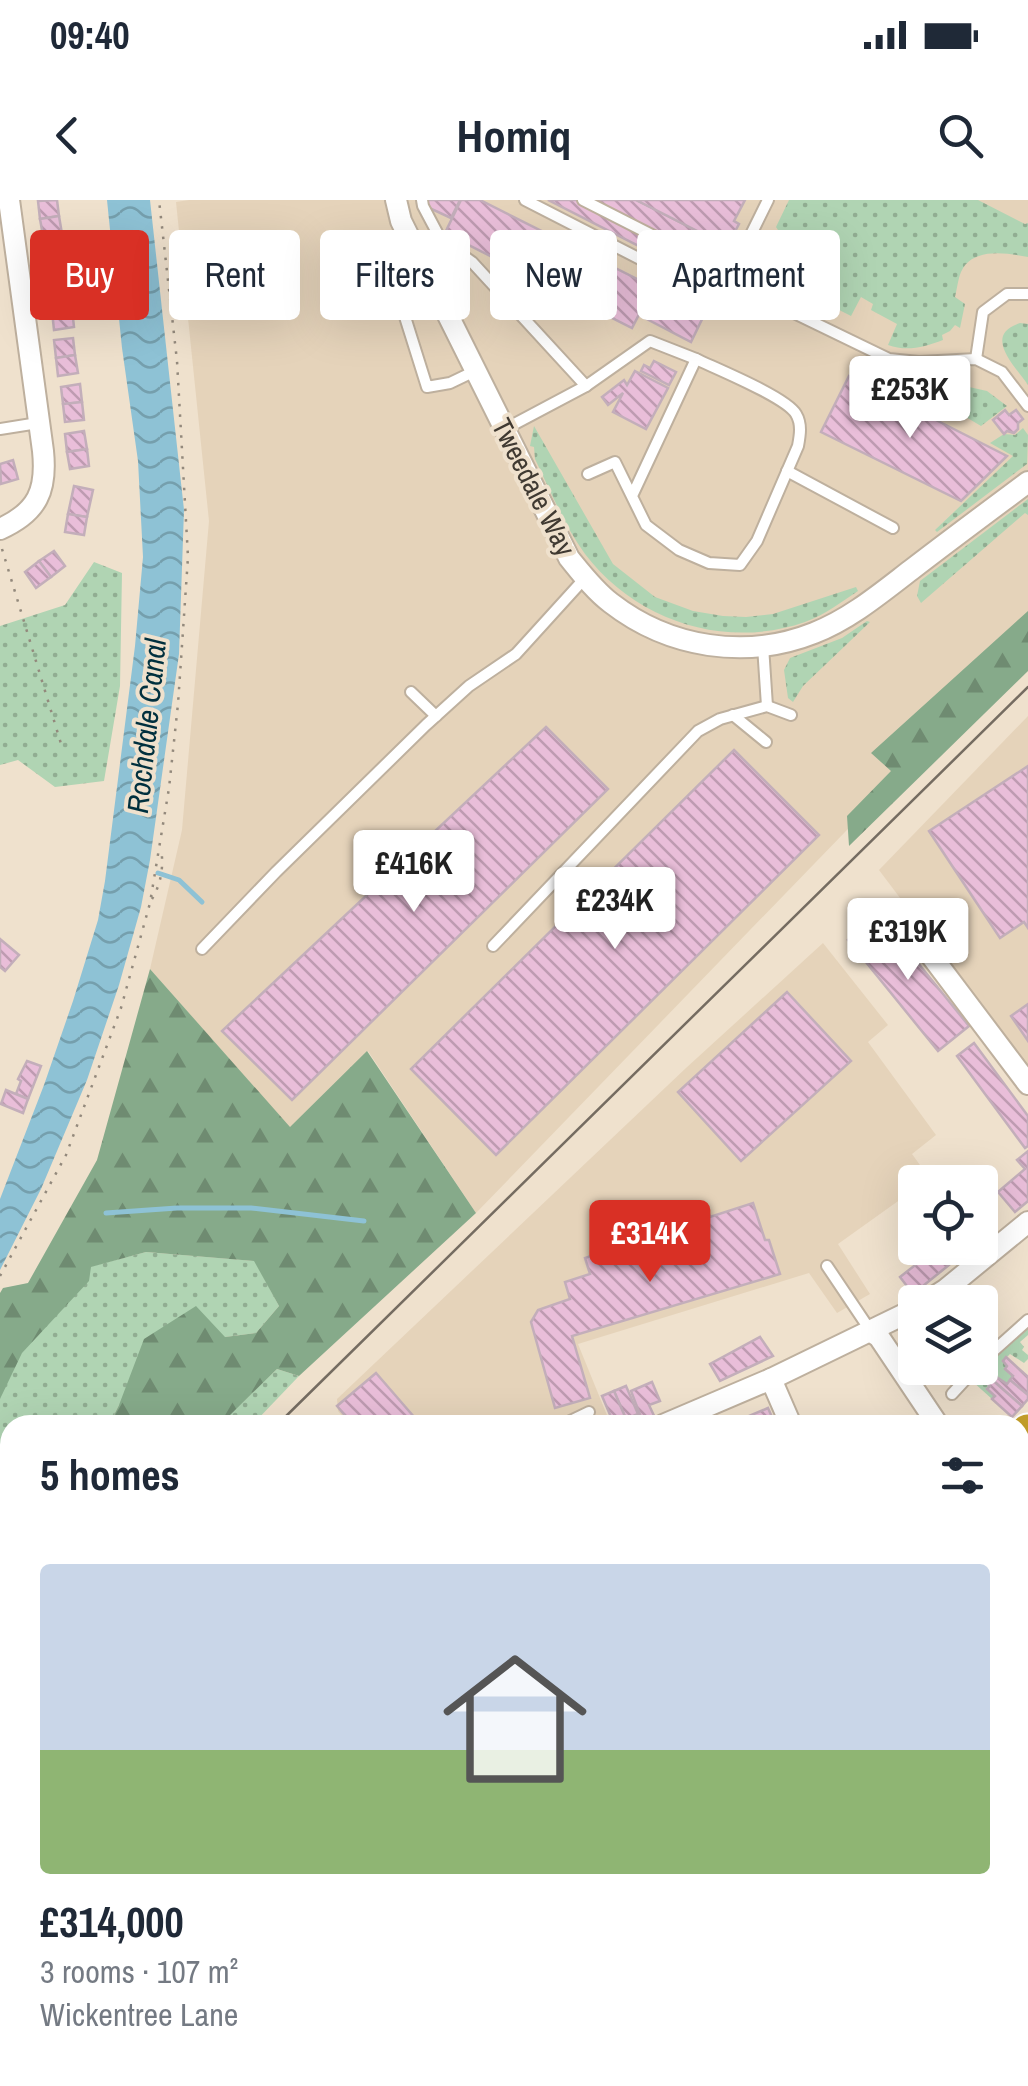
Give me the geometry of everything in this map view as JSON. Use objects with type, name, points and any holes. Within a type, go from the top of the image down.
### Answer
[{"type":"street","points":[[0,529],[33,506],[43,487],[44,468],[9,200]]},
{"type":"street","name":"Tweedale Way","points":[[396,200],[401,220],[569,558],[609,602],[662,634],[716,648],[763,646],[814,634],[851,613],[1028,482]]},
{"type":"street","points":[[902,917],[1028,1084]]},
{"type":"street","points":[[952,1285],[1028,1222]]},
{"type":"street","points":[[686,1415],[898,1318]]},
{"type":"street","points":[[870,1331],[879,1338],[931,1415]]},
{"type":"street","points":[[770,1379],[786,1415]]},
{"type":"lane","points":[[422,200],[441,240],[472,262],[586,386]]},
{"type":"lane","points":[[526,200],[637,257]]},
{"type":"lane","points":[[583,200],[643,230]]},
{"type":"lane","points":[[753,230],[768,200]]},
{"type":"lane","points":[[976,359],[983,312],[1008,294],[1028,294]]},
{"type":"lane","points":[[406,320],[427,387],[450,383],[475,371]]},
{"type":"lane","points":[[810,320],[889,359],[976,359],[1002,372],[1028,406]]},
{"type":"lane","points":[[504,429],[586,386],[650,341],[787,404],[795,412],[800,432],[798,446],[757,541],[740,564],[709,563],[680,550],[646,526],[615,462],[588,474]]},
{"type":"lane","points":[[632,496],[696,359]]},
{"type":"lane","points":[[0,429],[38,423]]},
{"type":"lane","points":[[787,471],[893,528]]},
{"type":"lane","points":[[202,950],[436,716],[469,686],[516,654],[585,578]]},
{"type":"lane","points":[[763,646],[767,706]]},
{"type":"lane","points":[[411,692],[436,716]]},
{"type":"lane","points":[[493,946],[698,731],[720,719],[767,706],[792,715]]},
{"type":"lane","points":[[734,715],[766,742]]},
{"type":"lane","points":[[827,1266],[870,1331]]},
{"type":"lane","points":[[998,1347],[1028,1320]]},
{"type":"lane","points":[[952,1394],[960,1385]]},
{"type":"lane","points":[[583,1415],[589,1412]]},
{"type":"path","points":[[0,1276],[66,1155],[121,1008],[150,902],[169,788],[188,557],[177,360],[159,200]]},
{"type":"path","points":[[0,542],[62,746]]},
{"type":"path","points":[[150,902],[158,889],[164,860],[160,843]]},
{"type":"shaded area","points":[[1028,200],[1028,643],[476,1213],[368,1051],[290,1128],[150,969],[182,830],[209,521],[188,320],[300,320],[300,230],[179,230],[176,202]]},
{"type":"shaded area","points":[[1028,716],[1028,1068],[879,870]]},
{"type":"shaded area","points":[[823,943],[888,1025],[868,1042],[936,1135],[912,1154],[920,1165],[898,1165],[898,1201],[838,1244],[870,1294],[837,1313],[809,1273],[578,1344],[607,1415],[341,1415],[337,1399]]},
{"type":"green space","points":[[789,200],[978,200],[1028,223],[1028,257],[990,254],[973,259],[961,272],[955,297],[965,304],[960,328],[955,325],[942,335],[943,340],[929,345],[895,347],[888,345],[897,324],[871,310],[873,304],[861,297],[851,316],[840,310],[840,230],[776,227]]},
{"type":"green space","points":[[1028,324],[1028,385],[1002,343],[1009,328]]},
{"type":"green space","points":[[955,389],[987,391],[1007,406],[981,426],[932,397],[943,393],[945,397],[955,394]]},
{"type":"green space","points":[[534,426],[613,564],[655,597],[693,611],[746,617],[773,614],[856,587],[858,591],[812,619],[775,630],[714,630],[684,624],[656,612],[606,577],[577,543],[535,459],[534,447],[530,446]]},
{"type":"green space","points":[[1023,428],[1028,435],[1027,464],[937,532],[1013,456],[990,443],[1004,434],[1015,435]]},
{"type":"green space","points":[[1028,499],[1028,515],[1025,513],[921,603],[917,596],[920,581]]},
{"type":"green space","points":[[94,562],[122,573],[120,686],[104,781],[55,787],[18,760],[0,765],[0,626],[65,605]]},
{"type":"green space","points":[[1028,611],[1028,671],[849,846],[847,816],[891,771],[871,753]]},
{"type":"green space","points":[[870,622],[803,686],[793,702],[788,698],[784,670],[790,658],[842,638]]},
{"type":"green space","points":[[150,969],[290,1127],[367,1051],[476,1213],[299,1376],[277,1369],[230,1415],[114,1415],[144,1339],[196,1306],[225,1337],[256,1333],[279,1306],[254,1261],[146,1252],[91,1267],[89,1281],[22,1353],[0,1399],[0,1293],[3,1288],[28,1283],[97,1160]]},
{"type":"green space","points":[[146,1252],[255,1261],[279,1306],[256,1333],[225,1337],[119,1405],[114,1415],[0,1415],[0,1335],[28,1283]]},
{"type":"green space","points":[[1028,1325],[1028,1335],[1020,1342],[1028,1359],[1024,1363],[1010,1354],[1003,1361],[1013,1376],[1007,1384],[998,1378],[998,1355]]},
{"type":"green space","points":[[277,1369],[299,1376],[262,1415],[229,1415]]},
{"type":"green space","points":[[976,1385],[990,1386],[988,1390],[995,1396],[992,1399]]},
{"type":"water","name":"Rochdale Canal","points":[[107,200],[150,200],[184,510],[179,654],[150,860],[119,985],[87,1080],[41,1189],[0,1270],[0,1199],[44,1085],[98,920],[135,646],[143,557],[138,461],[119,320],[149,320],[149,230],[110,230]]},
{"type":"building","points":[[57,200],[59,216],[40,219],[38,201]]},
{"type":"building","points":[[428,200],[460,200],[451,218],[425,206]]},
{"type":"building","points":[[461,200],[480,200],[540,230],[490,230],[490,256],[470,246],[470,230],[446,230]]},
{"type":"building","points":[[548,200],[636,200],[695,230],[637,230],[637,245],[617,235],[617,230],[607,230]]},
{"type":"building","points":[[636,200],[745,200],[734,221],[739,224],[736,230],[695,230]]},
{"type":"building","points":[[59,216],[61,230],[42,230],[40,219]]},
{"type":"building","points":[[617,269],[637,279],[637,318],[632,328],[616,320]]},
{"type":"building","points":[[53,320],[73,320],[74,327],[54,330]]},
{"type":"building","points":[[649,320],[702,320],[691,342]]},
{"type":"building","points":[[73,338],[75,355],[56,358],[54,340]]},
{"type":"building","points":[[75,355],[78,373],[58,376],[56,358]]},
{"type":"building","points":[[654,361],[676,372],[669,385],[641,371],[644,365],[650,368]]},
{"type":"building","points":[[635,371],[668,388],[646,429],[613,412],[623,393],[608,405],[602,397],[624,380],[627,385]]},
{"type":"building","points":[[849,376],[1007,456],[961,501],[821,432]]},
{"type":"building","points":[[80,384],[82,402],[63,404],[61,387]]},
{"type":"building","points":[[82,402],[84,420],[65,422],[63,404]]},
{"type":"building","points":[[1005,410],[1009,415],[1016,410],[1023,419],[1014,433],[1004,434],[993,420]]},
{"type":"building","points":[[84,431],[87,449],[67,452],[65,434]]},
{"type":"building","points":[[87,449],[89,466],[70,469],[67,452]]},
{"type":"building","points":[[13,460],[18,479],[1,484],[0,464]]},
{"type":"building","points":[[74,486],[93,490],[87,517],[68,514]]},
{"type":"building","points":[[68,514],[87,517],[84,535],[65,532]]},
{"type":"building","points":[[54,551],[65,566],[51,577],[39,561]]},
{"type":"building","points":[[39,561],[51,577],[36,588],[25,572]]},
{"type":"building","points":[[546,727],[608,789],[292,1100],[222,1031]]},
{"type":"building","points":[[734,750],[819,835],[496,1155],[411,1069]]},
{"type":"building","points":[[1028,766],[1028,928],[1024,922],[1000,938],[929,831]]},
{"type":"building","points":[[879,915],[969,1026],[938,1051],[848,940]]},
{"type":"building","points":[[0,939],[19,955],[5,971],[0,967]]},
{"type":"building","points":[[787,992],[851,1061],[741,1161],[678,1092]]},
{"type":"building","points":[[1028,1004],[1028,1041],[1011,1016]]},
{"type":"building","points":[[974,1043],[1028,1116],[1025,1148],[957,1056]]},
{"type":"building","points":[[27,1061],[41,1066],[28,1099],[16,1094]]},
{"type":"building","points":[[6,1090],[28,1099],[23,1113],[1,1104]]},
{"type":"building","points":[[1028,1151],[1028,1201],[1015,1212],[998,1192],[1025,1169],[1017,1160]]},
{"type":"building","points":[[753,1203],[780,1274],[572,1336],[590,1398],[555,1408],[531,1322],[538,1310],[570,1299],[565,1282],[590,1274],[585,1258],[676,1227],[674,1221],[682,1215],[708,1211],[710,1217]]},
{"type":"building","points":[[915,1265],[949,1265],[924,1285],[906,1285],[900,1277]]},
{"type":"building","points":[[760,1337],[773,1356],[720,1381],[710,1364]]},
{"type":"building","points":[[1006,1357],[1028,1377],[1028,1395],[1010,1380],[1013,1376],[1003,1361]]},
{"type":"building","points":[[376,1373],[412,1415],[345,1415],[337,1406]]},
{"type":"building","points":[[998,1378],[1007,1384],[1010,1380],[1028,1395],[1022,1406],[998,1385]]},
{"type":"building","points":[[652,1382],[660,1401],[649,1405],[654,1415],[640,1415],[631,1391]]},
{"type":"building","points":[[998,1385],[1022,1406],[1010,1415],[992,1399],[995,1396],[987,1389]]},
{"type":"building","points":[[626,1386],[638,1414],[624,1415],[614,1391]]},
{"type":"building","points":[[614,1391],[624,1415],[610,1415],[602,1396]]},
{"type":"building","points":[[768,1408],[771,1415],[752,1415]]},
{"type":"waterway","points":[[158,873],[179,880],[202,902]]},
{"type":"waterway","points":[[106,1213],[251,1208],[364,1221]]},
{"type":"tram line","points":[[287,1415],[1028,687]]}]
